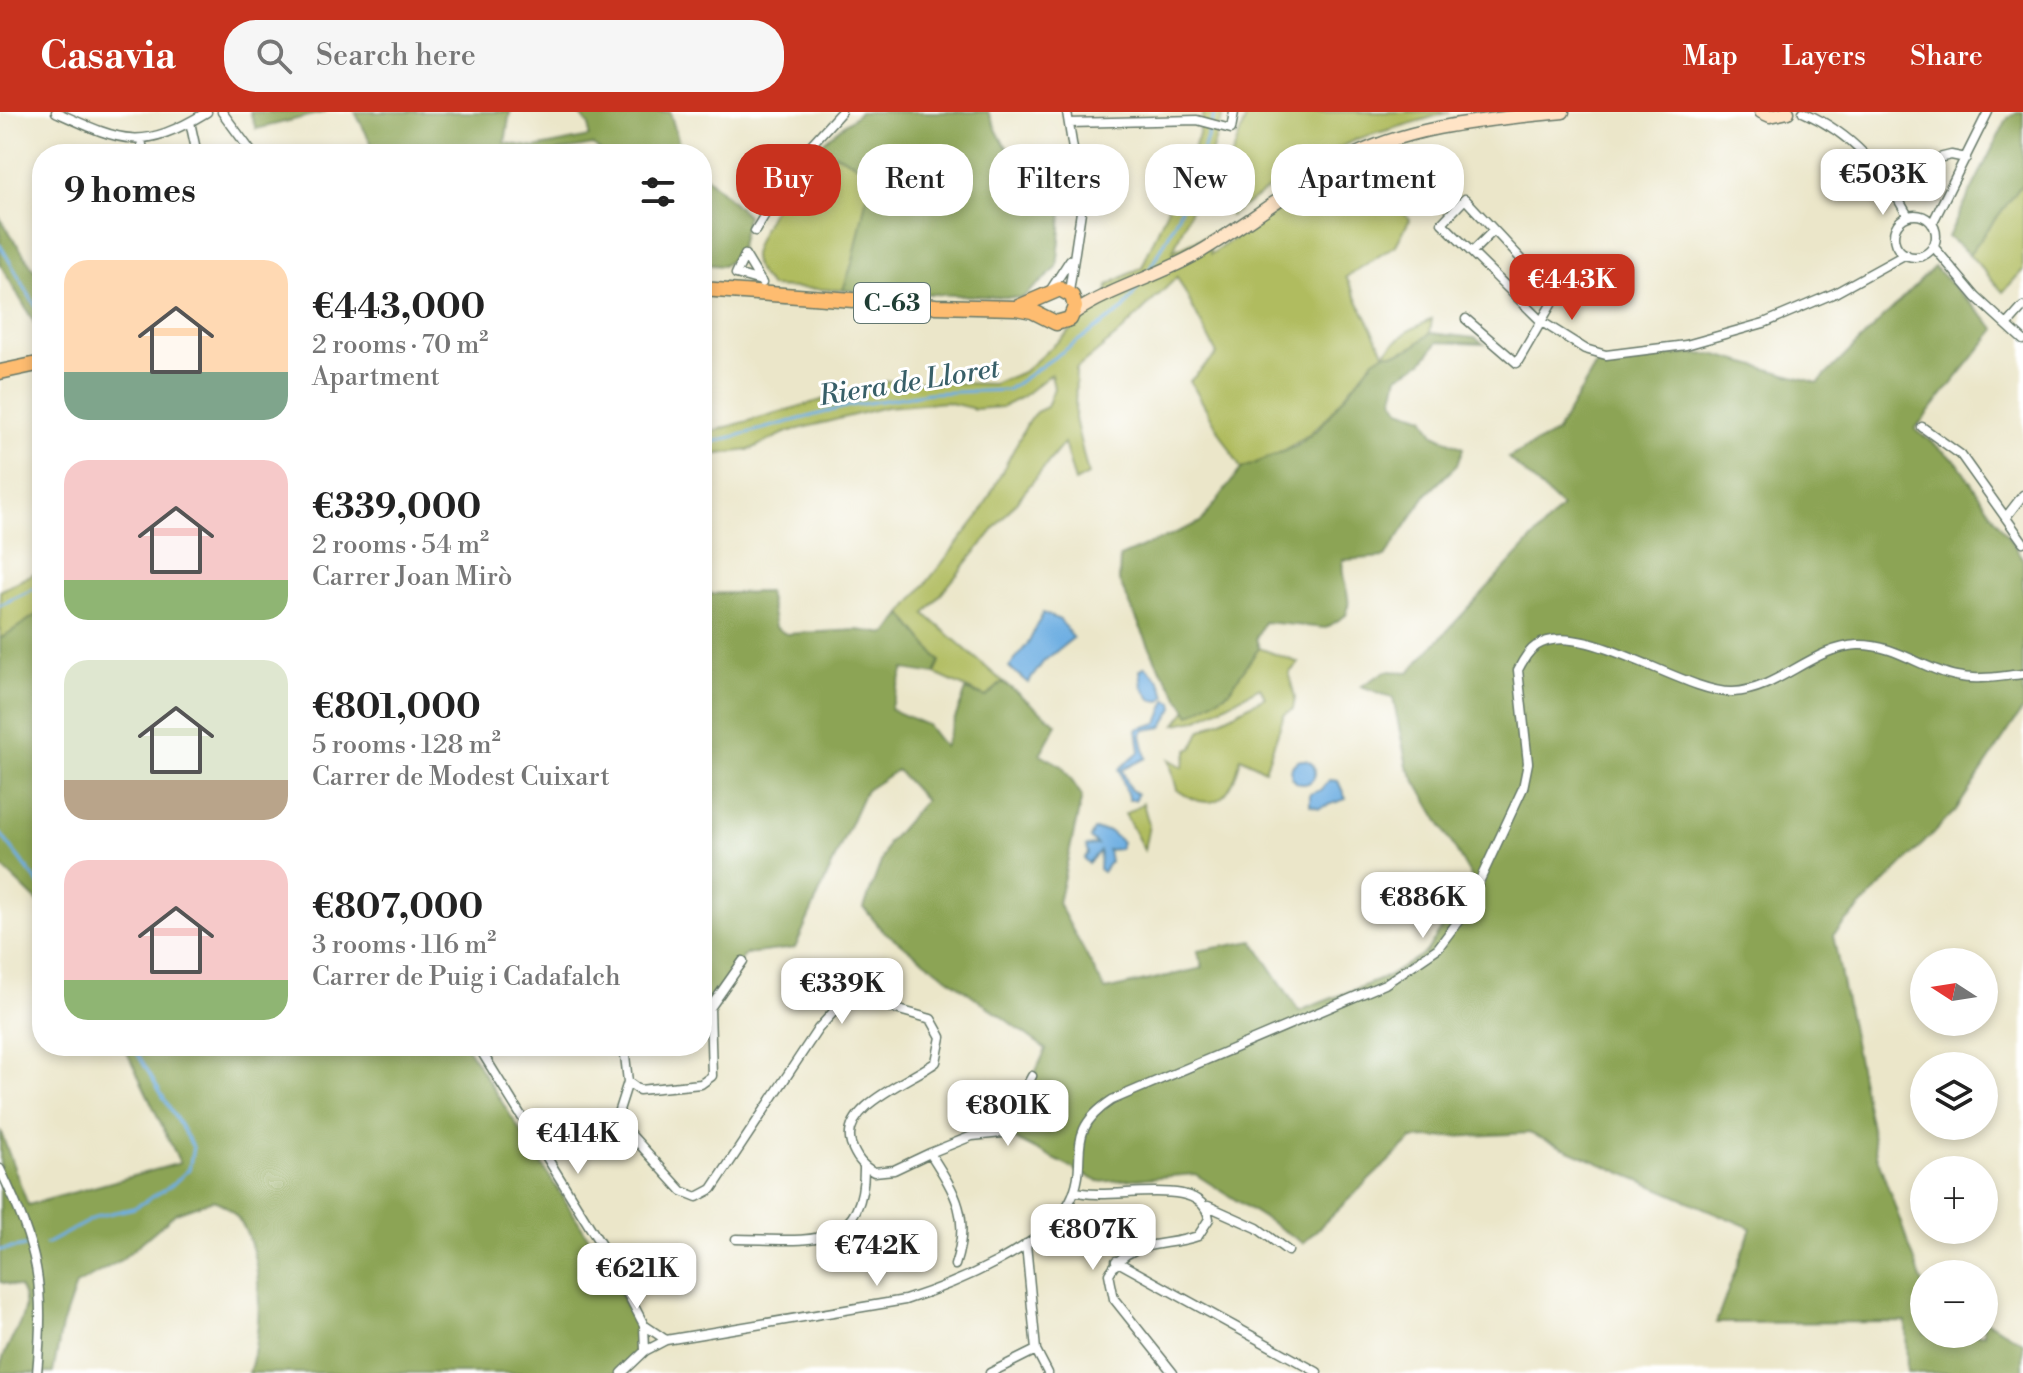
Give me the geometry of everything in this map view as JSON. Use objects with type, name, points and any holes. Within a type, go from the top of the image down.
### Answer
[{"type":"main road","points":[[1109,293],[1071,294],[1060,289],[1047,294],[1045,316],[1063,322],[1109,293],[1172,268],[1310,179],[1379,144],[1456,124],[1563,112]]},
{"type":"main road","points":[[1761,112],[1770,116],[1788,112]]},
{"type":"main road","name":"C-63","points":[[712,289],[764,287],[936,306],[1016,308],[1045,316]]},
{"type":"main road","name":"C-63","points":[[1016,308],[1047,294]]},
{"type":"main road","points":[[1071,294],[1074,313]]},
{"type":"main road","points":[[0,372],[32,365]]},
{"type":"street","points":[[56,112],[112,138],[141,140],[190,122],[207,112]]},
{"type":"street","points":[[222,112],[246,144]]},
{"type":"street","points":[[755,231],[799,158],[841,112]]},
{"type":"street","points":[[1067,112],[1082,205],[1080,235],[1073,256],[1071,294]]},
{"type":"street","points":[[1069,123],[1199,118],[1231,129],[1234,112]]},
{"type":"street","points":[[1803,112],[1830,123],[1881,172],[1908,216]]},
{"type":"street","points":[[1932,224],[1988,112]]},
{"type":"street","points":[[190,122],[195,144]]},
{"type":"street","points":[[141,140],[142,144]]},
{"type":"street","points":[[1881,172],[1951,155],[1966,158]]},
{"type":"street","points":[[1466,319],[1517,363],[1542,322],[1556,296],[1465,199],[1442,223],[1542,322],[1598,355],[1686,345],[1739,332],[1801,309],[1906,254],[1918,256],[1933,246],[1936,235],[1932,224],[1924,217],[1908,216],[1897,225],[1894,238],[1906,254]]},
{"type":"street","points":[[1472,252],[1494,230]]},
{"type":"street","points":[[1933,246],[1976,297],[2023,340]]},
{"type":"street","points":[[745,255],[764,287],[736,274],[745,255]]},
{"type":"street","points":[[1047,294],[1073,256]]},
{"type":"street","points":[[2007,325],[2023,307]]},
{"type":"street","points":[[1922,427],[1961,455],[2023,542]]},
{"type":"street","points":[[2006,517],[2023,495]]},
{"type":"street","points":[[622,1373],[645,1351],[666,1340],[905,1300],[947,1284],[1026,1244],[1060,1219],[1074,1191],[1080,1137],[1097,1110],[1112,1100],[1399,978],[1438,948],[1454,930],[1480,884],[1523,788],[1528,763],[1518,670],[1535,646],[1549,640],[1562,640],[1606,648],[1648,662],[1686,682],[1733,692],[1761,687],[1834,648],[1856,645],[1898,652],[1957,677],[2023,674]]},
{"type":"street","points":[[712,1005],[743,961]]},
{"type":"street","points":[[625,1056],[628,1082],[619,1110],[624,1127],[682,1191],[697,1197],[712,1189],[818,1029],[837,1008],[864,1000],[922,1014],[937,1026],[940,1050],[936,1062],[856,1115],[849,1136],[864,1167],[865,1188],[850,1225],[839,1233],[815,1238],[736,1239]]},
{"type":"street","points":[[484,1056],[609,1258],[644,1325],[645,1351]]},
{"type":"street","points":[[628,1082],[639,1090],[682,1087],[707,1081],[712,1071],[712,1056]]},
{"type":"street","points":[[864,1167],[874,1172],[894,1170],[972,1136],[1002,1133],[1032,1076]]},
{"type":"street","points":[[930,1153],[958,1200],[964,1222],[955,1265],[947,1284]]},
{"type":"street","points":[[0,1169],[36,1252],[42,1315],[37,1373]]},
{"type":"street","points":[[1074,1191],[1102,1197],[1172,1191],[1200,1198],[1208,1206],[1257,1228],[1288,1251]]},
{"type":"street","points":[[1173,1373],[1110,1293],[1109,1274],[1116,1261],[1133,1249],[1198,1236],[1209,1219],[1208,1206]]},
{"type":"street","points":[[1026,1244],[1036,1350],[1048,1373]]},
{"type":"street","points":[[1116,1261],[1317,1372]]},
{"type":"street","points":[[955,1265],[962,1276]]},
{"type":"street","points":[[644,1325],[666,1340]]},
{"type":"street","points":[[990,1373],[1036,1350]]},
{"type":"green space","points":[[250,112],[326,112],[256,129]]},
{"type":"green space","points":[[355,112],[510,112],[505,143],[511,144],[372,144]]},
{"type":"green space","points":[[578,112],[670,112],[679,144],[555,144],[589,137],[589,126]]},
{"type":"green space","points":[[860,112],[988,112],[1005,144],[989,144],[989,216],[1062,216],[1057,268],[1022,298],[843,290],[863,216],[973,216],[973,144],[857,144],[857,164],[841,156],[841,144],[821,144]]},
{"type":"green space","points":[[1204,112],[1224,112],[1214,144],[1195,144]]},
{"type":"green space","points":[[1248,112],[1450,112],[1347,144],[1271,144],[1271,187],[1255,199],[1255,144],[1236,144]]},
{"type":"green space","points":[[2023,112],[2023,183],[1969,254],[1948,237],[2008,117]]},
{"type":"green space","points":[[841,157],[857,165],[857,216],[863,216],[843,290],[771,287],[754,264],[753,255],[770,216],[841,216]]},
{"type":"green space","points":[[712,182],[736,205],[736,216],[747,216],[738,255],[723,266],[712,265]]},
{"type":"green space","points":[[2023,183],[2023,270],[2003,292],[1969,254]]},
{"type":"green space","points":[[1271,214],[1407,216],[1410,219],[1396,245],[1346,277],[1384,352],[1408,331],[1432,319],[1430,333],[1410,349],[1385,353],[1374,361],[1330,414],[1303,438],[1287,449],[1241,469],[1190,381],[1217,354],[1177,277],[1120,333],[1076,369],[1075,419],[1088,475],[1075,482],[1064,443],[925,614],[1003,682],[986,697],[935,674],[940,661],[902,614],[979,516],[1028,422],[1036,412],[1047,407],[1054,388],[1051,374],[1022,397],[1002,407],[975,409],[946,402],[886,407],[787,432],[749,450],[712,455],[712,431],[889,381],[993,384],[1023,372],[1107,299],[1108,285],[1142,267],[1164,216],[1188,216],[1173,251],[1206,236],[1211,254]]},
{"type":"green space","points":[[0,218],[32,267],[32,319],[0,264]]},
{"type":"green space","points":[[1934,267],[1996,329],[1915,429],[1957,462],[2023,559],[2023,709],[1956,810],[1833,935],[1876,1154],[1914,1260],[1910,1260],[1910,1348],[1998,1348],[1998,1328],[2023,1342],[2023,1373],[1907,1373],[1906,1322],[1716,1323],[1751,1228],[1529,1133],[1412,1139],[1303,1243],[1195,1174],[1099,1182],[1007,1135],[1046,1049],[881,929],[864,908],[888,843],[925,800],[897,770],[865,791],[795,948],[746,954],[712,998],[712,594],[768,592],[775,627],[786,634],[857,630],[887,634],[902,614],[940,661],[935,674],[904,669],[890,709],[927,725],[944,747],[966,690],[986,697],[1003,682],[1057,724],[1040,754],[1062,766],[1082,796],[1058,903],[1105,990],[1203,968],[1197,951],[1253,941],[1299,1011],[1389,976],[1426,952],[1473,880],[1407,766],[1393,698],[1361,686],[1386,671],[1409,672],[1562,507],[1508,458],[1556,433],[1596,365],[1661,355],[1713,354],[1818,383]]},
{"type":"green space","points":[[1430,333],[1475,338],[1484,344],[1438,342],[1422,362],[1398,376],[1393,398],[1400,409],[1424,417],[1434,434],[1463,448],[1457,465],[1427,494],[1385,557],[1343,560],[1348,601],[1346,615],[1326,628],[1264,622],[1256,638],[1259,648],[1228,692],[1190,715],[1157,663],[1119,581],[1120,557],[1201,522],[1241,469],[1297,446],[1319,428],[1373,361],[1385,353],[1410,349]]},
{"type":"green space","points":[[32,574],[32,618],[0,639],[0,591]]},
{"type":"green space","points":[[32,618],[32,896],[0,865],[0,639]]},
{"type":"green space","points":[[1259,648],[1299,663],[1289,673],[1295,698],[1293,709],[1284,715],[1265,770],[1241,757],[1233,782],[1220,798],[1202,802],[1191,798],[1177,790],[1169,759],[1183,767],[1188,750],[1193,748],[1200,731],[1265,697],[1260,687],[1197,720],[1176,724],[1187,710],[1190,715],[1228,692]]},
{"type":"green space","points":[[1143,803],[1149,825],[1144,850],[1125,814]]},
{"type":"green space","points":[[129,1056],[472,1056],[603,1260],[643,1337],[627,1373],[249,1373],[259,1304],[253,1251],[245,1229],[231,1211],[213,1200],[176,1213],[121,1260],[76,1285],[62,1326],[53,1373],[0,1373],[21,1319],[24,1297],[19,1287],[0,1282],[0,1130],[28,1205],[180,1163]]},
{"type":"water","points":[[1043,613],[1060,620],[1073,638],[1044,661],[1028,683],[1009,667],[1029,642]]},
{"type":"water","points":[[1145,666],[1160,681],[1166,696],[1162,701],[1152,700],[1142,686],[1140,670]]},
{"type":"water","points":[[1167,700],[1173,702],[1174,708],[1162,727],[1145,730],[1141,735],[1146,758],[1122,770],[1130,789],[1137,794],[1135,800],[1129,800],[1119,769],[1140,751],[1137,729],[1158,723]]},
{"type":"water","points":[[1303,760],[1312,763],[1315,772],[1312,781],[1303,784],[1294,781],[1291,772],[1294,763]]},
{"type":"water","points":[[1330,780],[1338,781],[1346,799],[1319,808],[1310,805],[1310,794],[1321,790]]},
{"type":"water","points":[[1094,830],[1109,831],[1122,842],[1119,849],[1108,850],[1110,862],[1103,872],[1099,869],[1100,851],[1088,863],[1084,859],[1088,853],[1086,846],[1097,845],[1090,838]]},
{"type":"waterway","name":"Riera de Lloret","points":[[1147,273],[1187,195],[1215,112]]},
{"type":"waterway","points":[[0,245],[32,300]]},
{"type":"waterway","name":"Riera de Lloret","points":[[712,442],[849,406],[929,393],[1007,390],[1124,309],[1138,287]]},
{"type":"waterway","points":[[0,605],[32,590]]},
{"type":"waterway","points":[[0,833],[32,875]]},
{"type":"waterway","points":[[46,1244],[98,1216],[134,1208],[172,1185],[189,1169],[193,1147],[139,1056]]},
{"type":"waterway","points":[[0,1250],[26,1246]]}]
